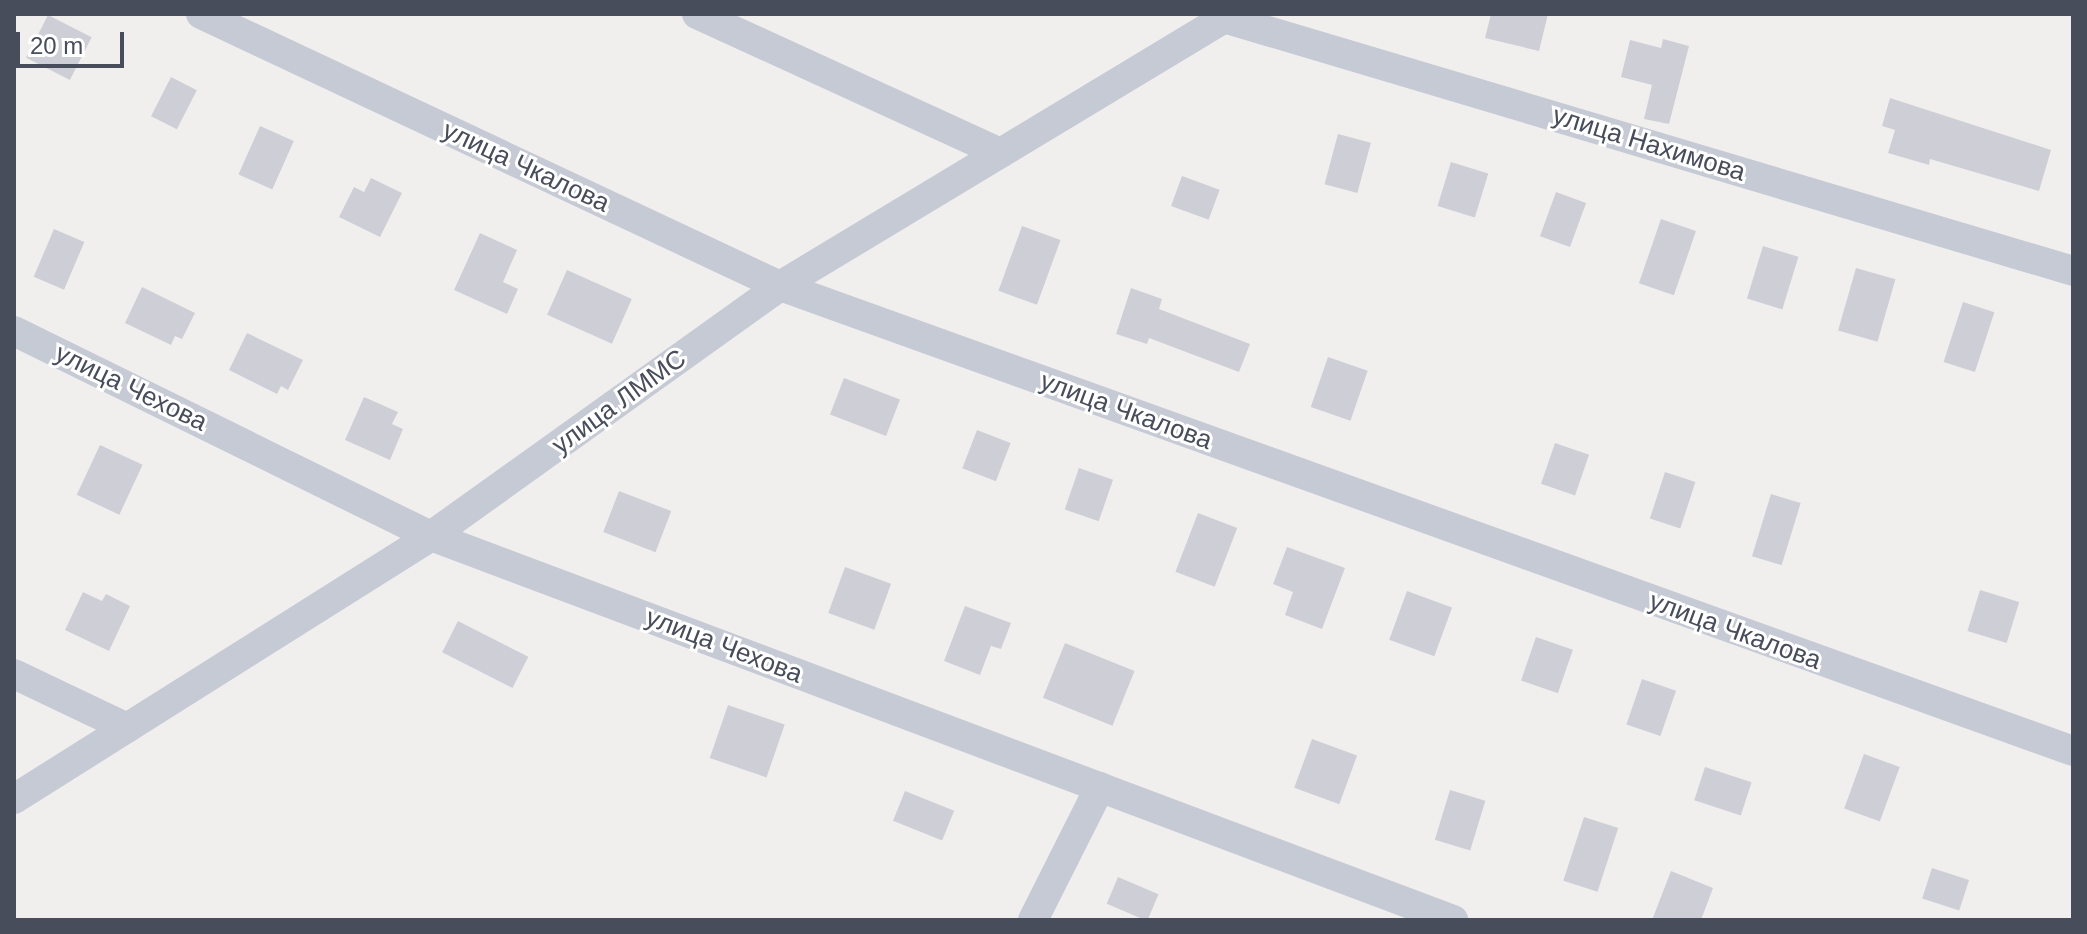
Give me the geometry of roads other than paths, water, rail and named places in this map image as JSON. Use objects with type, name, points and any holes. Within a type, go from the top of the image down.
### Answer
[{"type":"street","name":"улица Чкалова","points":[[201,14],[780,286],[2073,751]]},
{"type":"street","points":[[697,14],[1001,153]]},
{"type":"street","name":"улица ЛММС","points":[[14,799],[431,536],[780,286],[1228,16]]},
{"type":"street","name":"улица Нахимова","points":[[1228,16],[2073,271]]},
{"type":"street","name":"улица Чехова","points":[[14,331],[431,536],[1453,920]]},
{"type":"street","points":[[14,674],[127,728]]},
{"type":"street","points":[[1033,920],[1100,787]]}]
